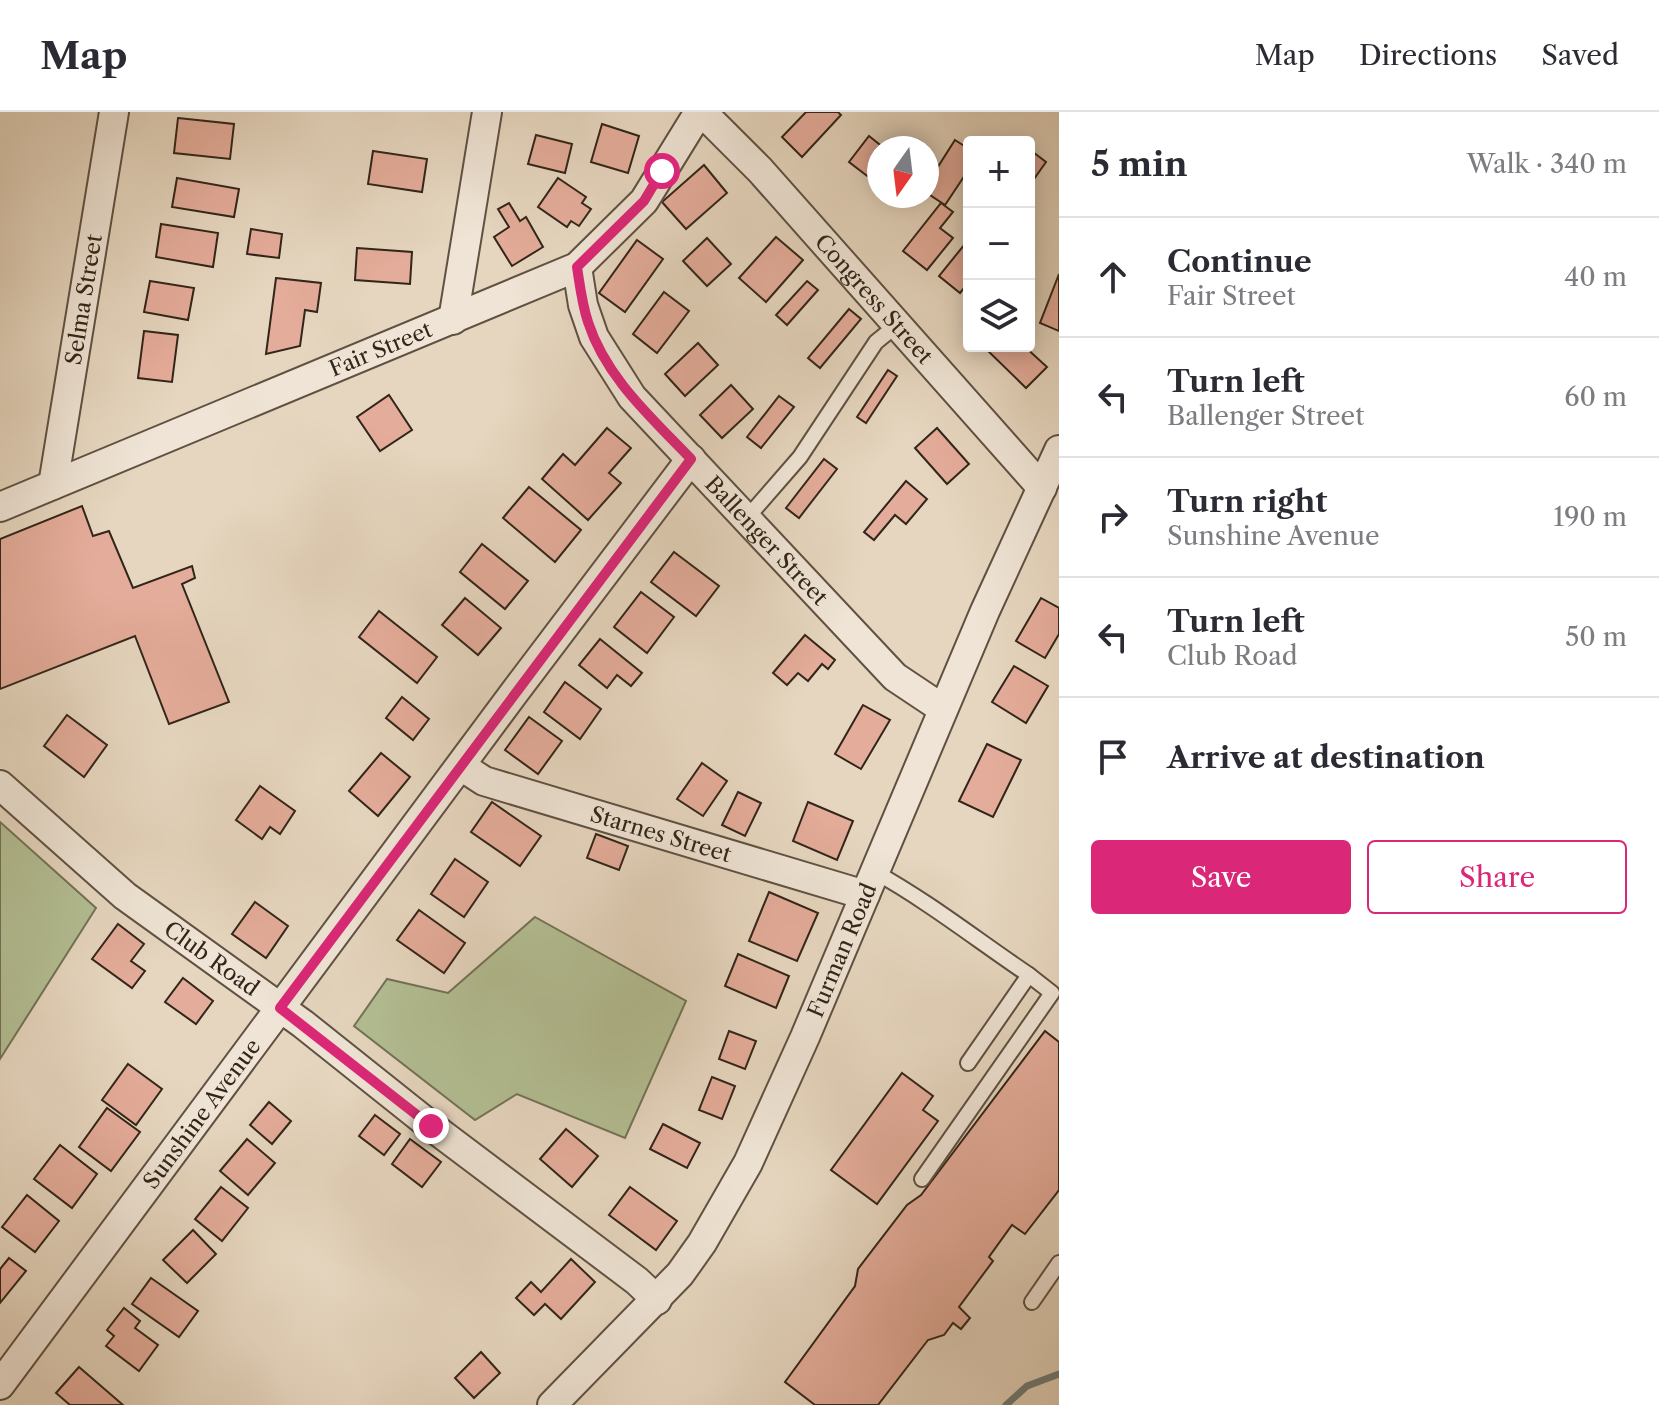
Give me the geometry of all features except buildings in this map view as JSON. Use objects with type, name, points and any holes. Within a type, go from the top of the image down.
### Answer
[{"type":"street","name":"Selma Street","points":[[53,485],[114,112]]},
{"type":"street","points":[[453,320],[487,112]]},
{"type":"street","name":"Fair Street","points":[[0,507],[577,267],[644,201],[701,112]]},
{"type":"street","name":"Congress Street","points":[[701,112],[760,170],[1042,488]]},
{"type":"street","name":"Ballenger Street","points":[[577,267],[588,323],[615,374],[632,397],[895,677],[943,709]]},
{"type":"street","name":"Furman Road","points":[[552,1405],[657,1300],[702,1243],[748,1163],[985,611],[1059,450]]},
{"type":"street","name":"Sunshine Avenue","points":[[0,1385],[691,459]]},
{"type":"street","name":"Starnes Street","points":[[461,766],[484,781],[870,884]]},
{"type":"street","name":"Club Road","points":[[0,785],[125,896],[280,1008],[637,1281],[657,1300]]},
{"type":"lane","points":[[746,519],[800,457],[876,342],[897,325]]},
{"type":"lane","points":[[870,884],[923,899],[1056,998],[922,1179]]},
{"type":"lane","points":[[968,1063],[1029,975]]},
{"type":"lane","points":[[1032,1302],[1059,1263]]},
{"type":"green space","points":[[0,822],[96,908],[0,1059]]},
{"type":"green space","points":[[535,917],[686,1001],[625,1138],[517,1094],[475,1120],[354,1026],[387,979],[448,993]]},
{"type":"waterway","points":[[1006,1405],[1027,1386],[1059,1374]]},
{"type":"route","points":[[431,1126],[280,1008],[691,459],[632,397],[615,374],[588,323],[577,267],[644,201],[662,171]]}]
